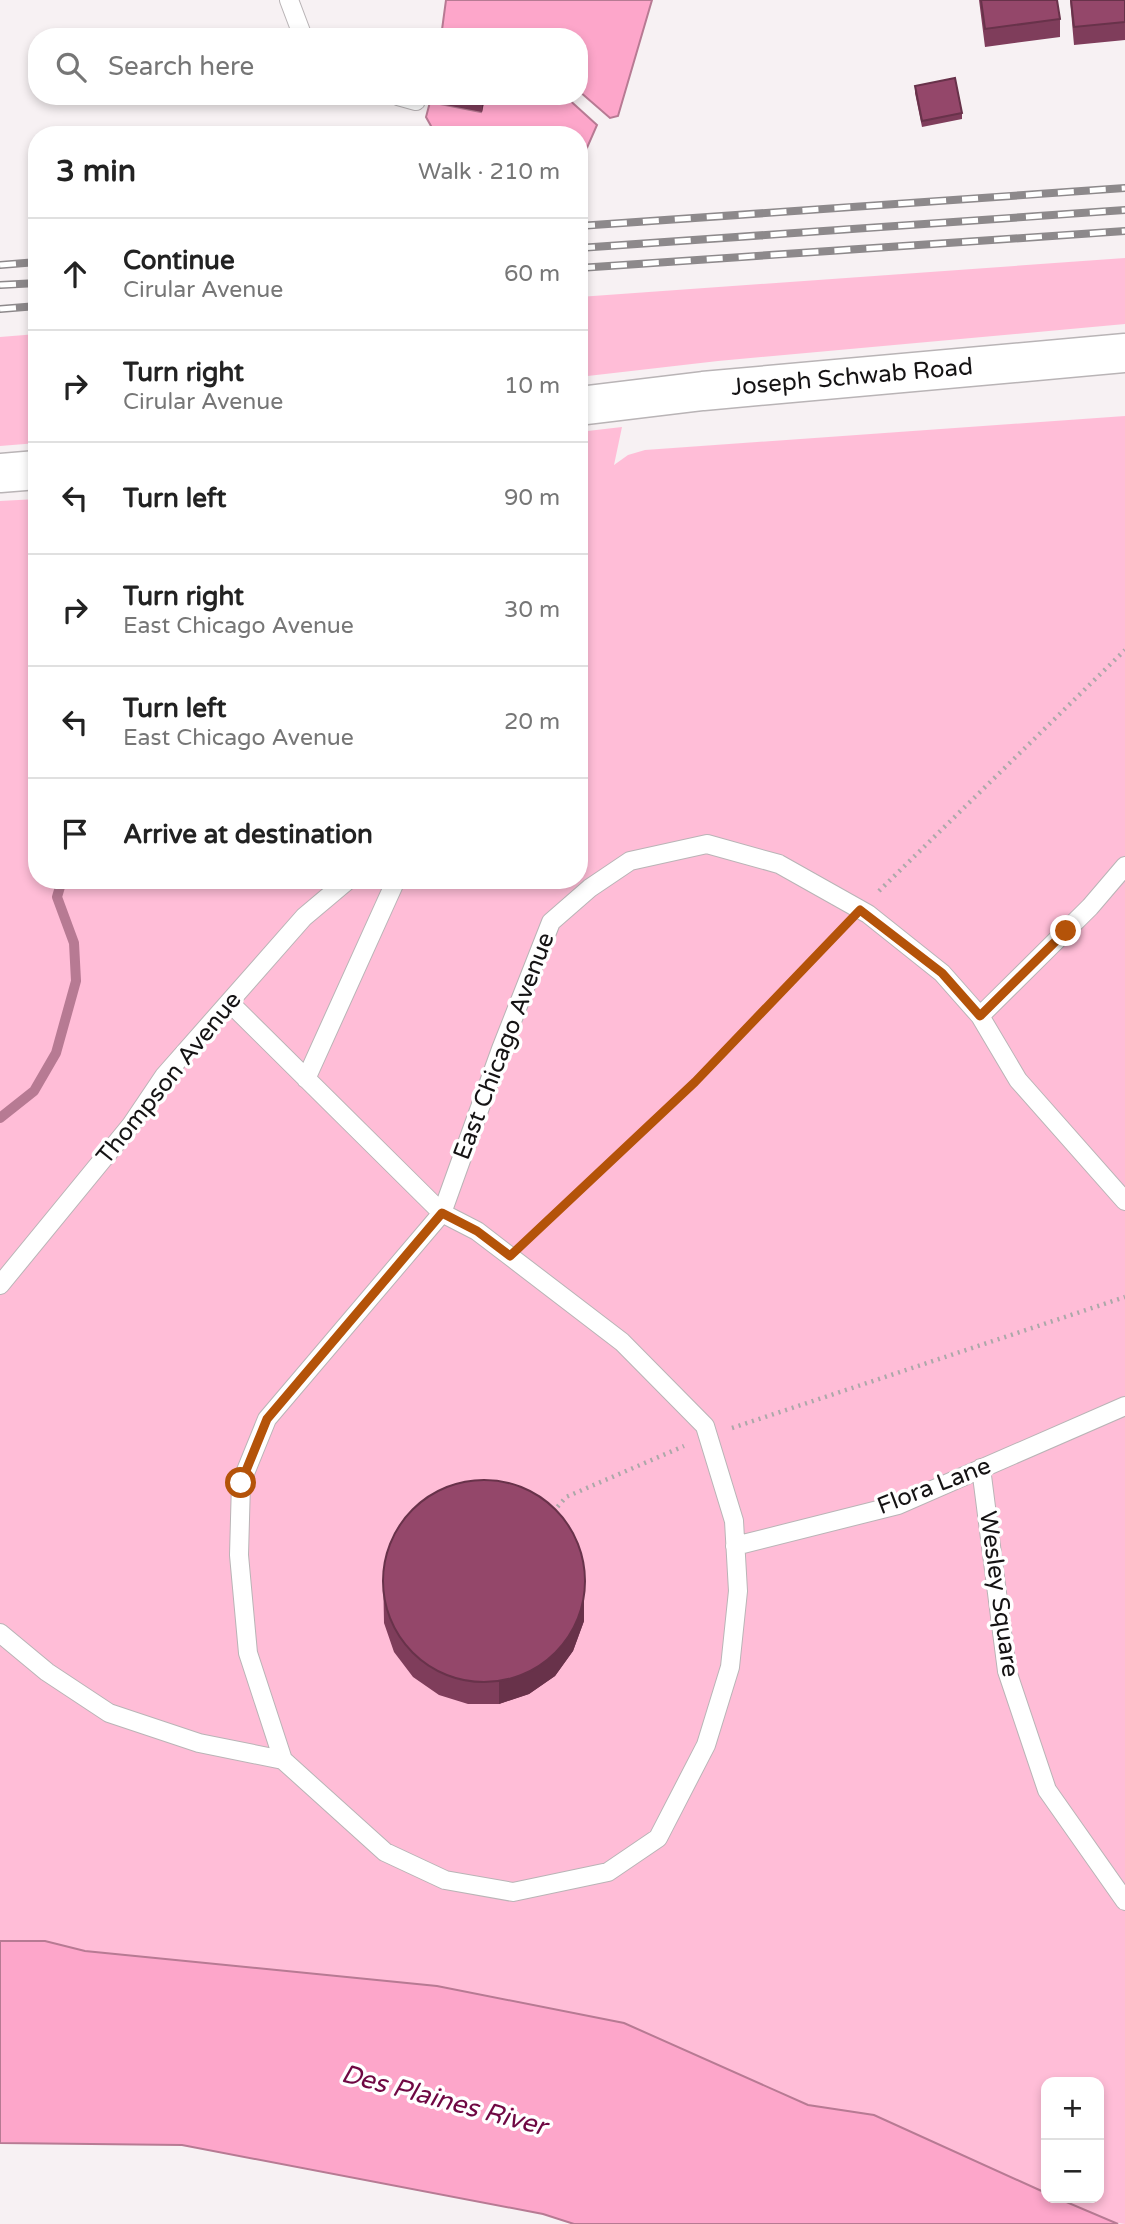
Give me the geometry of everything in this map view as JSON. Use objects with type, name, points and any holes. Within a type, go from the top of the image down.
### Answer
[{"type":"street","name":"Joseph Schwab Road","points":[[588,405],[703,391],[1125,353]]},
{"type":"street","points":[[0,473],[28,471]]},
{"type":"lane","points":[[289,0],[300,28]]},
{"type":"lane","name":"East Chicago Avenue","points":[[442,1213],[501,1049],[551,922],[590,888],[630,861],[707,844],[779,864],[860,910],[942,973],[980,1016],[1018,1080],[1125,1201]]},
{"type":"lane","points":[[980,1016],[1090,907],[1125,866]]},
{"type":"lane","name":"Thompson Avenue","points":[[0,1285],[131,1125],[164,1076],[304,917],[337,889]]},
{"type":"lane","points":[[306,1079],[392,889]]},
{"type":"lane","points":[[229,1002],[442,1213],[477,1231],[622,1342],[705,1426],[734,1521],[738,1591],[730,1667],[706,1745],[658,1838],[608,1872],[513,1892],[445,1880],[385,1852],[284,1760],[248,1653],[239,1555],[241,1483],[267,1419],[442,1213]]},
{"type":"lane","name":"Flora Lane","points":[[735,1546],[898,1505],[1125,1406]]},
{"type":"lane","name":"Wesley Square","points":[[981,1468],[1007,1671],[1047,1790],[1125,1900]]},
{"type":"lane","points":[[0,1633],[47,1672],[109,1713],[199,1743],[284,1760]]},
{"type":"path","points":[[510,1256],[695,1082],[860,910],[1125,650]]},
{"type":"path","points":[[551,1514],[566,1497],[708,1436],[1125,1297]]},
{"type":"shaded area","points":[[1125,258],[1125,324],[718,361],[588,376],[588,296]]},
{"type":"shaded area","points":[[28,335],[28,444],[0,446],[0,337]]},
{"type":"shaded area","points":[[1125,416],[1125,2224],[1110,2222],[1068,2203],[1104,2203],[1104,2077],[1041,2077],[1041,2191],[874,2115],[808,2105],[624,2023],[437,1986],[85,1951],[45,1941],[0,1941],[0,501],[28,499],[28,889],[588,889],[588,431],[622,427],[614,465],[628,455],[645,450]]},
{"type":"water","points":[[446,0],[652,0],[618,116],[610,118],[588,99],[588,28],[442,28]]},
{"type":"water","points":[[429,105],[445,105],[481,112],[483,105],[575,105],[597,125],[588,146],[588,126],[431,126],[426,117]]},
{"type":"water","name":"Des Plaines River","points":[[0,1941],[45,1941],[85,1951],[437,1986],[624,2023],[808,2105],[874,2115],[1041,2191],[1041,2203],[1069,2203],[1118,2224],[574,2224],[543,2214],[182,2145],[0,2143]]},
{"type":"building","points":[[981,0],[1057,0],[1060,19],[985,29]]},
{"type":"building","points":[[1071,0],[1125,0],[1125,22],[1074,27]]},
{"type":"building","points":[[955,78],[962,113],[922,121],[915,86]]},
{"type":"building","points":[[484,1480],[523,1488],[540,1497],[555,1510],[568,1525],[577,1542],[585,1581],[577,1620],[568,1637],[555,1652],[540,1665],[523,1674],[484,1682],[445,1674],[428,1665],[413,1652],[400,1637],[391,1620],[383,1581],[391,1542],[400,1525],[413,1510],[428,1497],[445,1488]]},
{"type":"waterway","points":[[0,1118],[34,1091],[56,1053],[76,981],[74,943],[57,897],[59,889]]},
{"type":"railway","points":[[588,225],[1125,188]]},
{"type":"railway","points":[[588,247],[1125,210]]},
{"type":"railway","points":[[588,267],[1125,231]]},
{"type":"railway","points":[[0,265],[28,263]]},
{"type":"railway","points":[[0,285],[28,283]]},
{"type":"railway","points":[[0,309],[28,307]]},
{"type":"route","points":[[241,1483],[267,1419],[442,1213],[477,1231],[510,1256],[695,1082],[860,910],[942,973],[980,1016],[1066,931]]}]
